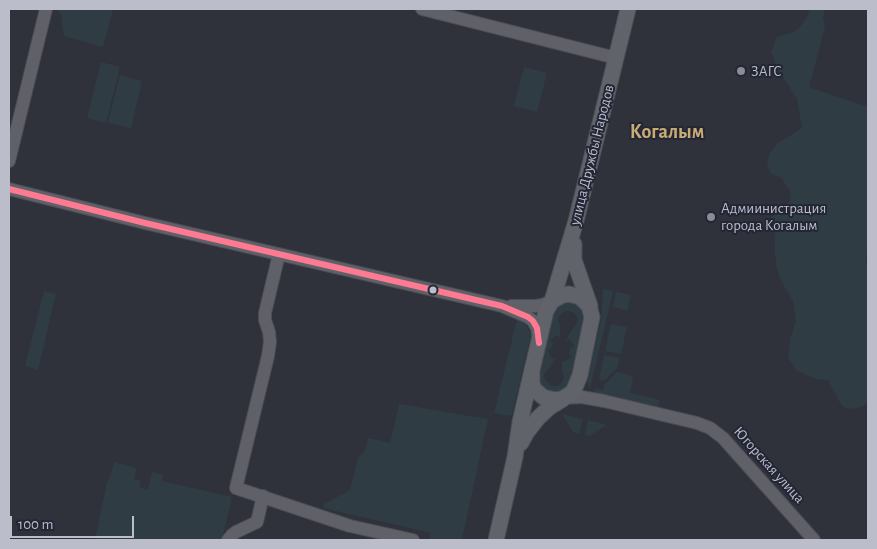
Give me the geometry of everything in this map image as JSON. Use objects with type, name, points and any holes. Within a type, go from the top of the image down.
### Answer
[{"type":"main road","name":"улица Дружбы Народов","points":[[496,540],[516,453],[520,422],[546,311],[552,301],[576,220],[628,9]]},
{"type":"main road","points":[[516,453],[527,432],[538,418],[574,390],[580,375],[591,324],[591,311],[574,260],[576,220]]},
{"type":"main road","points":[[552,301],[563,295],[575,295],[585,301],[591,311]]},
{"type":"main road","name":"улица Дружбы Народов","points":[[532,370],[532,383],[538,394],[549,400],[564,398]]},
{"type":"street","points":[[9,161],[46,9]]},
{"type":"street","points":[[422,9],[616,58]]},
{"type":"street","points":[[9,189],[145,223],[502,306],[533,321],[537,328],[539,343]]},
{"type":"street","points":[[279,254],[265,313],[270,342],[268,356],[236,488],[350,526],[413,540]]},
{"type":"street","points":[[502,306],[535,306],[552,301]]},
{"type":"street","points":[[580,375],[581,382],[587,391],[604,401]]},
{"type":"street","name":"Югорская улица","points":[[564,398],[582,397],[604,401],[696,423],[715,431],[814,540]]},
{"type":"street","points":[[228,540],[236,532],[257,522],[263,496]]},
{"type":"shaded area","points":[[56,9],[113,9],[103,47],[64,36],[61,15]]},
{"type":"shaded area","points":[[810,9],[825,9],[823,18],[825,27],[809,87],[868,107],[868,240],[866,263],[868,266],[868,403],[858,408],[846,409],[840,403],[828,380],[815,379],[797,371],[788,358],[790,339],[796,321],[793,301],[782,283],[777,270],[775,235],[771,225],[771,218],[777,210],[787,205],[791,200],[790,192],[781,177],[770,172],[767,163],[770,153],[778,143],[802,128],[797,99],[778,69],[771,52],[777,37],[791,33],[799,28]]},
{"type":"shaded area","points":[[101,62],[120,67],[106,123],[87,118]]},
{"type":"shaded area","points":[[524,67],[547,73],[537,112],[514,106]]},
{"type":"shaded area","points":[[120,75],[142,81],[131,128],[108,123]]},
{"type":"shaded area","points":[[603,289],[613,291],[590,389],[587,381],[601,321]]},
{"type":"shaded area","points":[[44,291],[56,294],[38,370],[25,366]]},
{"type":"shaded area","points":[[616,292],[631,295],[627,311],[613,307]]},
{"type":"shaded area","points":[[573,303],[577,305],[582,310],[585,318],[571,383],[560,393],[545,392],[536,379],[554,308],[560,304]],"holes":[[[566,311],[573,312],[578,320],[566,340],[569,339],[574,344],[569,354],[572,356],[563,362],[562,358],[564,378],[558,386],[551,386],[545,380],[544,374],[556,357],[553,359],[548,350],[551,349],[553,343],[550,341],[558,335],[560,339],[558,319],[561,314]]]},
{"type":"shaded area","points":[[517,319],[524,322],[531,334],[512,415],[510,416],[494,413]]},
{"type":"shaded area","points":[[611,324],[627,327],[621,354],[605,351]]},
{"type":"shaded area","points":[[604,355],[620,358],[617,368],[604,381],[599,380]]},
{"type":"shaded area","points":[[617,372],[633,376],[630,393],[660,400],[658,408],[595,392],[595,388],[603,390],[604,385]]},
{"type":"shaded area","points":[[399,404],[488,419],[462,540],[429,539],[431,533],[323,508],[324,504],[350,490],[358,458],[365,451],[368,438],[390,443]]},
{"type":"shaded area","points":[[562,414],[583,419],[579,434],[573,432]]},
{"type":"shaded area","points":[[588,420],[607,425],[589,436],[585,435]]},
{"type":"shaded area","points":[[114,462],[137,468],[134,479],[141,481],[140,488],[148,489],[152,472],[163,475],[162,481],[232,497],[222,540],[95,540],[107,482]]},
{"type":"transit line","points":[[9,189],[145,223],[502,306],[533,321],[537,328],[539,343]]},
{"type":"place","name":"ЗАГС","points":[[741,71]]},
{"type":"place","name":"Адмиинистрация города Когалым","points":[[711,217]]},
{"type":"district","name":"Когалым","points":[[667,132]]}]
